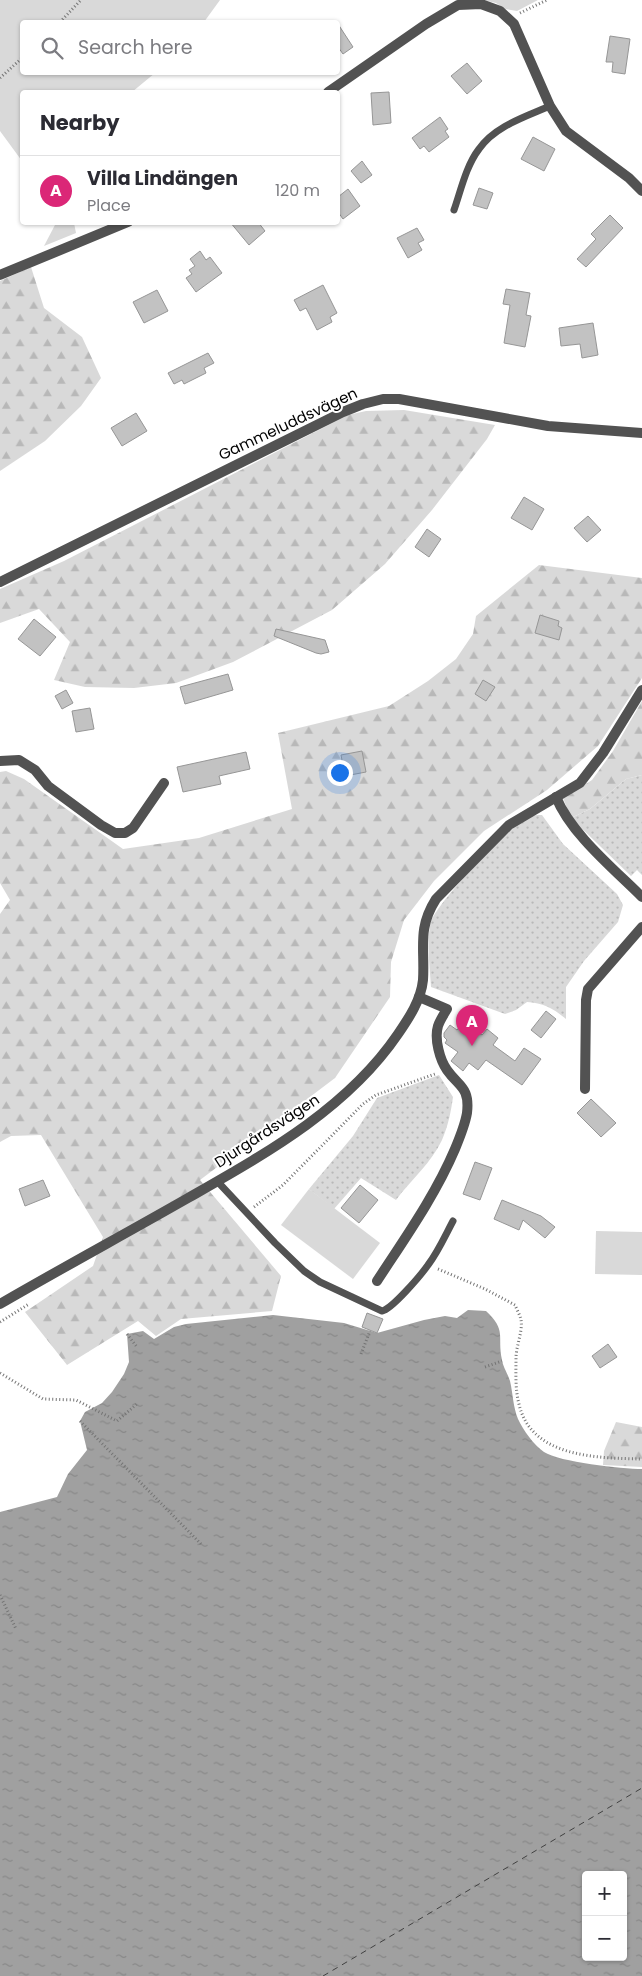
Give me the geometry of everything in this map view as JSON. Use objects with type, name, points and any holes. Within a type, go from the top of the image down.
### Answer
[{"type":"street","points":[[331,90],[426,24],[458,6],[481,4],[500,11],[514,24],[550,106],[566,132],[629,178],[642,191]]},
{"type":"street","points":[[0,275],[121,225]]},
{"type":"street","name":"Gammeluddsvägen","points":[[0,582],[343,412],[383,398],[414,401],[548,426],[642,433]]},
{"type":"street","name":"Djurgårdsvägen","points":[[0,1304],[216,1181],[307,1126],[329,1108],[374,1065],[398,1036],[419,998],[423,980],[423,932],[428,913],[436,899],[509,826],[580,783],[592,770],[642,690]]},
{"type":"street","points":[[0,761],[19,760],[35,770],[48,786],[115,833],[125,833],[133,828],[164,783]]},
{"type":"street","points":[[556,797],[563,813],[573,827],[642,897]]},
{"type":"street","points":[[585,1089],[586,1000],[588,989],[642,926]]},
{"type":"street","points":[[377,1280],[426,1207],[449,1164],[462,1132],[467,1112],[466,1091],[446,1070],[440,1053],[437,1037],[438,1027],[446,1009],[419,998]]},
{"type":"lane","points":[[454,210],[471,162],[479,148],[496,131],[520,118],[550,106]]},
{"type":"lane","points":[[216,1181],[304,1271],[320,1282],[382,1312],[394,1303],[429,1265],[454,1221]]},
{"type":"path","points":[[62,20],[81,0]]},
{"type":"path","points":[[508,19],[547,0]]},
{"type":"path","points":[[0,78],[20,60]]},
{"type":"path","points":[[244,1210],[251,1208],[277,1190],[350,1116],[376,1095],[446,1070]]},
{"type":"path","points":[[429,1265],[485,1289],[515,1306],[521,1320],[516,1351],[516,1382],[519,1405],[524,1418],[533,1431],[554,1447],[568,1452],[642,1459]]},
{"type":"path","points":[[360,1354],[370,1331]]},
{"type":"path","points":[[127,1334],[138,1347]]},
{"type":"path","points":[[485,1367],[502,1360]]},
{"type":"path","points":[[0,1373],[43,1399],[76,1400],[117,1421],[138,1403]]},
{"type":"path","points":[[80,1421],[201,1544]]},
{"type":"path","points":[[0,1595],[16,1629]]},
{"type":"green space","points":[[0,0],[220,0],[205,20],[20,20],[20,75],[153,75],[134,90],[20,90],[20,158],[0,131]]},
{"type":"green space","points":[[483,0],[538,0],[517,11],[505,9],[496,3]]},
{"type":"green space","points":[[55,225],[74,225],[76,233],[44,246]]},
{"type":"green space","points":[[31,267],[44,308],[82,337],[101,378],[81,406],[45,441],[0,471],[0,281]]},
{"type":"green space","points":[[404,410],[495,425],[487,439],[432,510],[385,564],[332,610],[233,662],[176,683],[134,688],[85,687],[54,680],[70,642],[39,609],[0,623],[0,589],[64,561],[348,415],[366,411]]},
{"type":"green space","points":[[539,565],[642,578],[642,678],[598,746],[547,790],[484,831],[434,881],[404,920],[391,962],[390,997],[335,1078],[200,1180],[281,1276],[272,1311],[181,1319],[156,1336],[138,1321],[67,1365],[25,1312],[93,1266],[103,1237],[41,1135],[11,1136],[0,1142],[0,914],[10,900],[0,883],[0,772],[6,771],[24,779],[123,849],[199,838],[292,809],[278,733],[389,706],[428,681],[456,659],[473,634],[476,616]]},
{"type":"green space","points":[[642,701],[642,775],[626,779],[590,809],[571,818],[563,798],[592,780],[613,751]]},
{"type":"green space","points":[[642,775],[642,875],[637,870],[631,876],[571,818],[590,809],[626,779]]},
{"type":"green space","points":[[542,815],[563,844],[617,894],[623,905],[618,922],[584,961],[566,987],[566,1019],[548,1007],[527,1002],[516,1010],[505,1014],[431,987],[429,936],[431,922],[436,912],[460,882],[507,834],[530,816]]},
{"type":"green space","points":[[439,1075],[453,1097],[446,1129],[433,1156],[396,1200],[361,1178],[334,1209],[309,1189],[353,1136],[377,1098]]},
{"type":"green space","points":[[309,1189],[380,1243],[353,1279],[281,1225]]},
{"type":"green space","points":[[596,1231],[642,1232],[642,1275],[595,1274]]},
{"type":"green space","points":[[616,1422],[642,1427],[642,1467],[603,1465],[604,1451]]},
{"type":"water","points":[[468,1310],[486,1311],[493,1318],[499,1329],[503,1363],[510,1381],[516,1414],[526,1432],[540,1449],[552,1456],[576,1462],[642,1469],[642,1976],[0,1976],[0,1512],[57,1497],[68,1474],[87,1450],[80,1421],[85,1412],[102,1403],[124,1374],[129,1362],[127,1334],[143,1331],[154,1339],[174,1327],[186,1324],[273,1315],[344,1323],[377,1333],[445,1316],[457,1318]]},
{"type":"building","points":[[340,27],[353,47],[343,54],[340,50]]},
{"type":"building","points":[[610,36],[630,39],[625,74],[612,72],[613,62],[606,62]]},
{"type":"building","points":[[467,63],[482,81],[467,94],[451,76]]},
{"type":"building","points":[[389,92],[391,123],[373,125],[371,93]]},
{"type":"building","points":[[440,117],[448,129],[445,131],[449,137],[429,152],[424,146],[420,149],[412,138]]},
{"type":"building","points":[[533,137],[555,149],[544,171],[521,159]]},
{"type":"building","points":[[362,161],[372,175],[361,183],[351,171]]},
{"type":"building","points":[[479,188],[493,193],[487,209],[473,205]]},
{"type":"building","points":[[348,189],[360,206],[343,219],[340,215],[340,195]]},
{"type":"building","points":[[610,215],[623,228],[586,267],[577,259],[596,239],[591,234]]},
{"type":"building","points":[[232,225],[260,225],[265,231],[249,245]]},
{"type":"building","points":[[417,228],[424,240],[418,243],[422,250],[408,258],[397,238]]},
{"type":"building","points":[[200,251],[206,260],[210,257],[222,273],[196,292],[186,278],[192,274],[189,270],[195,266],[190,259]]},
{"type":"building","points":[[323,285],[337,313],[330,317],[332,322],[317,330],[306,308],[300,311],[294,300]]},
{"type":"building","points":[[506,289],[530,293],[526,315],[531,316],[525,347],[504,343],[510,305],[503,304]]},
{"type":"building","points":[[157,290],[168,311],[144,323],[133,302]]},
{"type":"building","points":[[593,323],[598,355],[582,358],[580,344],[561,346],[559,328]]},
{"type":"building","points":[[208,353],[214,363],[204,368],[206,373],[184,384],[182,380],[174,384],[168,373]]},
{"type":"building","points":[[136,413],[147,431],[122,446],[111,428]]},
{"type":"building","points":[[524,497],[544,509],[532,530],[511,518]]},
{"type":"building","points":[[588,516],[601,530],[587,542],[574,528]]},
{"type":"building","points":[[427,529],[441,539],[429,557],[415,547]]},
{"type":"building","points":[[540,615],[559,621],[558,626],[562,628],[559,640],[535,633]]},
{"type":"building","points":[[34,619],[56,637],[40,656],[18,639]]},
{"type":"building","points":[[276,629],[325,640],[329,652],[316,653],[274,636]]},
{"type":"building","points":[[228,674],[233,690],[185,704],[180,687]]},
{"type":"building","points":[[483,680],[495,687],[486,701],[475,694]]},
{"type":"building","points":[[66,690],[73,703],[62,709],[55,696]]},
{"type":"building","points":[[90,708],[94,729],[76,732],[72,711]]},
{"type":"building","points":[[362,751],[366,772],[345,776],[341,755]]},
{"type":"building","points":[[246,752],[250,769],[219,776],[221,784],[183,792],[177,767]]},
{"type":"building","points":[[546,1011],[556,1019],[541,1038],[531,1030]]},
{"type":"building","points":[[464,1021],[482,1035],[487,1029],[498,1038],[493,1045],[515,1061],[524,1048],[541,1059],[522,1085],[486,1060],[478,1070],[469,1063],[463,1071],[451,1061],[458,1052],[445,1043],[447,1040],[444,1037],[444,1033],[450,1025],[457,1030]]},
{"type":"building","points":[[591,1099],[616,1123],[601,1137],[577,1113]]},
{"type":"building","points":[[475,1162],[492,1168],[480,1200],[463,1194]]},
{"type":"building","points":[[43,1180],[50,1196],[25,1206],[19,1189]]},
{"type":"building","points":[[360,1185],[378,1200],[359,1223],[341,1208]]},
{"type":"building","points":[[502,1200],[541,1216],[555,1227],[545,1238],[523,1220],[519,1230],[494,1219]]},
{"type":"building","points":[[367,1313],[383,1319],[377,1333],[362,1327]]},
{"type":"building","points":[[608,1344],[617,1357],[600,1368],[592,1356]]},
{"type":"ferry route","points":[[323,1976],[642,1788]]},
{"type":"place","name":"Villa Lindängen","points":[[472,1046]]}]
